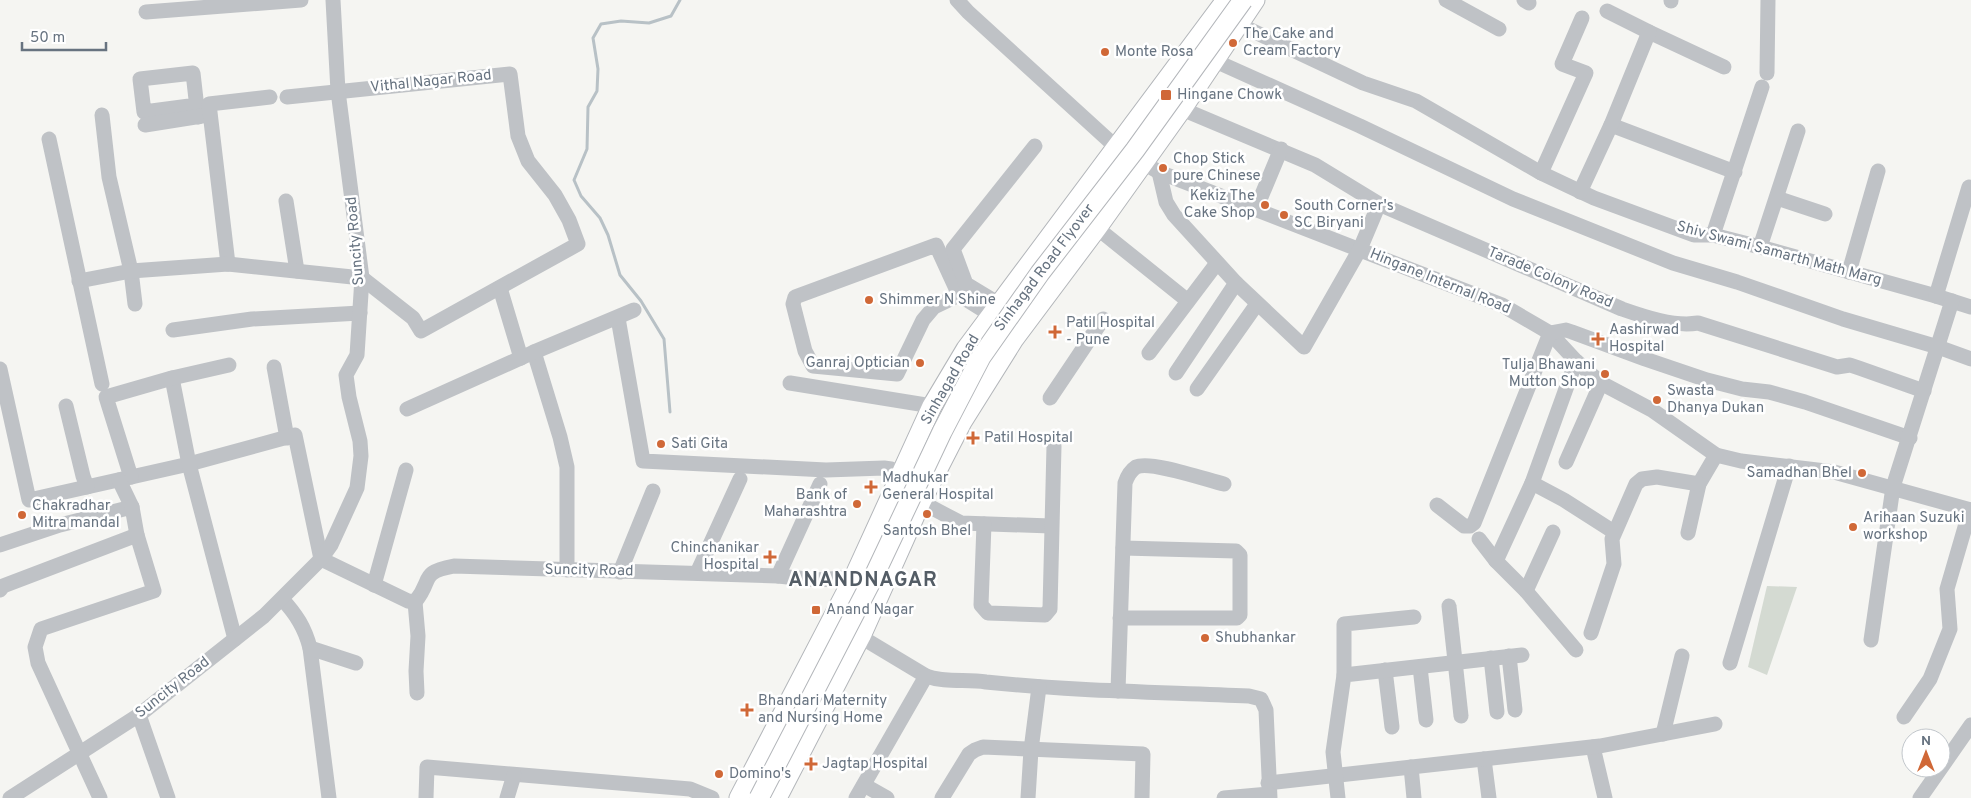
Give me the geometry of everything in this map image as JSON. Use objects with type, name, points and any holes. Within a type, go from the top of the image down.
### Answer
[{"type":"main road","name":"Sinhagad Road","points":[[739,798],[854,577],[932,406],[966,349],[1226,0]]},
{"type":"main road","name":"Sinhagad Road Flyover","points":[[751,798],[808,690],[896,510],[941,412],[974,354],[1233,0]]},
{"type":"main road","name":"Sinhagad Road Flyover","points":[[759,798],[874,576],[942,432],[981,357],[1040,273],[1135,150],[1243,0]]},
{"type":"main road","name":"Sinhagad Road","points":[[777,798],[862,636],[921,502],[962,422],[994,368],[1097,228],[1151,168],[1182,109],[1213,60],[1255,0]]},
{"type":"street","points":[[146,12],[301,0]]},
{"type":"street","name":"Suncity Road","points":[[10,798],[139,715],[264,616],[321,559],[332,545],[357,488],[362,456],[346,375],[357,354],[362,278],[338,91],[333,0]]},
{"type":"street","name":"Hingane Internal Road","points":[[957,0],[974,19],[1116,147],[1151,168],[1502,305],[1550,333],[1576,361],[1601,383],[1652,410],[1716,455],[1834,472],[1970,510]]},
{"type":"street","points":[[1446,0],[1499,29]]},
{"type":"street","points":[[1767,73],[1768,0]]},
{"type":"street","points":[[1608,11],[1724,67]]},
{"type":"street","points":[[1541,173],[1586,73],[1562,64],[1582,18]]},
{"type":"street","name":"Shiv Swami Samarth Math Marg","points":[[1238,24],[1363,83],[1416,101],[1541,173],[1580,192],[1694,235],[1713,235],[1760,246],[1971,307]]},
{"type":"street","points":[[1580,192],[1611,125],[1649,32]]},
{"type":"street","points":[[1213,60],[1386,138],[1513,199],[1664,259],[1843,319],[1938,347],[1971,359]]},
{"type":"street","points":[[228,264],[202,112],[193,74],[140,79],[144,112],[150,120],[202,112],[209,104],[270,97]]},
{"type":"street","name":"Vithal Nagar Road","points":[[287,97],[510,74],[518,136],[528,161],[555,195],[578,244],[517,276],[500,288]]},
{"type":"street","points":[[1713,235],[1762,87]]},
{"type":"street","name":"Tarade Colony Road","points":[[1182,109],[1281,149],[1315,165],[1379,204],[1622,309],[1668,321],[1690,324],[1698,322],[1837,367],[1850,365],[1924,391]]},
{"type":"street","points":[[102,116],[109,177],[131,271],[135,304]]},
{"type":"street","points":[[1611,125],[1735,172]]},
{"type":"street","points":[[1760,246],[1798,131]]},
{"type":"street","points":[[49,139],[102,384]]},
{"type":"street","points":[[995,309],[966,284],[953,248],[1035,146]]},
{"type":"street","points":[[1256,209],[1281,149]]},
{"type":"street","points":[[1151,168],[1174,215],[1236,283],[1304,347],[1360,250],[1379,204]]},
{"type":"street","points":[[1850,272],[1878,171]]},
{"type":"street","points":[[1936,296],[1969,187]]},
{"type":"street","points":[[1777,198],[1825,214]]},
{"type":"street","points":[[286,201],[297,271]]},
{"type":"street","points":[[1097,228],[1188,301]]},
{"type":"street","points":[[959,295],[934,307],[924,320],[897,374],[813,366],[805,351],[793,304],[795,297],[936,245],[959,295],[995,309]]},
{"type":"street","points":[[1149,353],[1217,263]]},
{"type":"street","points":[[79,280],[131,271],[228,264],[362,278],[413,318],[421,331],[500,288],[560,437],[567,467],[567,570]]},
{"type":"street","points":[[1176,373],[1236,283]]},
{"type":"street","points":[[1871,640],[1893,487],[1952,301]]},
{"type":"street","points":[[1197,389],[1257,304]]},
{"type":"street","points":[[407,409],[634,310]]},
{"type":"street","points":[[173,330],[252,319],[360,314]]},
{"type":"street","points":[[618,318],[643,461],[826,470],[884,468],[892,469],[902,474]]},
{"type":"street","points":[[1050,398],[1103,319]]},
{"type":"street","points":[[1437,505],[1464,526],[1470,526],[1474,523],[1550,333],[1566,330],[1706,380],[1742,389],[1769,392],[1805,402],[1910,438]]},
{"type":"street","points":[[1496,561],[1532,483],[1576,361]]},
{"type":"street","points":[[100,798],[38,663],[35,647],[41,629],[154,591],[137,535],[106,397],[172,378],[229,365]]},
{"type":"street","points":[[274,367],[287,438]]},
{"type":"street","points":[[0,369],[6,418],[29,500],[189,464],[296,435],[321,559],[408,601],[415,602],[418,636],[417,693]]},
{"type":"street","points":[[172,378],[189,464],[235,640]]},
{"type":"street","points":[[790,382],[932,406]]},
{"type":"street","points":[[1566,462],[1601,383]]},
{"type":"street","points":[[66,406],[87,487]]},
{"type":"street","points":[[984,524],[981,605],[983,608],[988,613],[1045,615],[1050,609],[1054,446]]},
{"type":"street","points":[[1688,533],[1699,484],[1716,455]]},
{"type":"street","points":[[1118,691],[1125,483],[1128,474],[1136,467],[1153,465],[1224,484]]},
{"type":"street","points":[[1730,663],[1789,466]]},
{"type":"street","points":[[374,585],[406,470]]},
{"type":"street","points":[[1591,633],[1614,564],[1612,548],[1614,532],[1636,484],[1642,479],[1657,477],[1699,484]]},
{"type":"street","points":[[697,573],[740,479]]},
{"type":"street","points":[[1532,483],[1564,500],[1614,532]]},
{"type":"street","points":[[778,576],[820,484]]},
{"type":"street","points":[[620,572],[653,491]]},
{"type":"street","points":[[921,502],[961,523],[1051,526]]},
{"type":"street","points":[[0,545],[60,525],[132,507]]},
{"type":"street","points":[[1904,717],[1930,679],[1950,629],[1947,589],[1970,510]]},
{"type":"street","points":[[1526,591],[1553,532]]},
{"type":"street","points":[[0,590],[3,586],[137,535]]},
{"type":"street","points":[[1479,539],[1496,561],[1526,591],[1576,650]]},
{"type":"street","points":[[1120,618],[1237,618],[1240,615],[1240,555],[1236,550],[1123,548]]},
{"type":"street","name":"Suncity Road","points":[[415,602],[428,577],[434,571],[454,566],[778,576],[817,580],[854,577]]},
{"type":"street","points":[[854,577],[882,590]]},
{"type":"street","points":[[282,599],[298,617],[310,648],[329,798]]},
{"type":"street","points":[[1449,606],[1461,716]]},
{"type":"street","points":[[1338,798],[1333,752],[1344,675],[1344,624],[1414,617]]},
{"type":"street","points":[[831,622],[862,636],[926,676],[937,680],[980,681],[1039,687],[1249,696],[1261,700],[1266,710],[1269,792]]},
{"type":"street","points":[[310,648],[356,663]]},
{"type":"street","points":[[1344,675],[1515,656],[1516,710]]},
{"type":"street","points":[[1663,734],[1682,656]]},
{"type":"street","points":[[1490,658],[1497,712]]},
{"type":"street","points":[[1420,666],[1426,720]]},
{"type":"street","points":[[1385,670],[1392,727]]},
{"type":"street","points":[[887,798],[860,792],[926,676]]},
{"type":"street","points":[[1028,798],[1031,750],[1039,687]]},
{"type":"street","points":[[139,715],[168,798]]},
{"type":"street","points":[[1224,798],[1269,792],[1336,775],[1593,747],[1715,724]]},
{"type":"street","points":[[1920,798],[1971,724]]},
{"type":"street","points":[[1593,747],[1605,798]]},
{"type":"street","points":[[942,798],[964,761],[975,750],[983,748],[1143,754],[1142,798]]},
{"type":"street","points":[[1484,759],[1489,798]]},
{"type":"street","points":[[426,798],[427,767],[690,789],[712,798]]},
{"type":"street","points":[[1411,767],[1414,798]]},
{"type":"street","points":[[507,798],[514,775]]},
{"type":"shaded area","points":[[1767,586],[1797,587],[1767,675],[1748,667]]},
{"type":"waterway","points":[[670,412],[664,339],[641,301],[620,275],[608,235],[600,218],[581,196],[574,180],[587,149],[588,107],[597,91],[598,69],[593,38],[601,24],[621,21],[649,23],[671,16],[680,0]]},
{"type":"place","name":"The Cake and Cream Factory","points":[[1233,43]]},
{"type":"place","name":"Monte Rosa","points":[[1105,52]]},
{"type":"place","name":"Hingane Chowk","points":[[1166,95]]},
{"type":"place","name":"Chop Stick pure Chinese","points":[[1163,168]]},
{"type":"place","name":"Kekiz The Cake Shop","points":[[1265,205]]},
{"type":"place","name":"South Corner's SC Biryani","points":[[1284,215]]},
{"type":"place","name":"Shimmer N Shine","points":[[869,300]]},
{"type":"place","name":"Patil Hospital - Pune","points":[[1055,332]]},
{"type":"place","name":"Aashirwad Hospital","points":[[1598,339]]},
{"type":"place","name":"Ganraj Optician","points":[[920,363]]},
{"type":"place","name":"Tulja Bhawani Mutton Shop","points":[[1605,374]]},
{"type":"place","name":"Swasta Dhanya Dukan","points":[[1657,400]]},
{"type":"place","name":"Patil Hospital","points":[[973,438]]},
{"type":"place","name":"Sati Gita","points":[[661,444]]},
{"type":"place","name":"Samadhan Bhel","points":[[1862,473]]},
{"type":"place","name":"Madhukar General Hospital","points":[[871,487]]},
{"type":"place","name":"Bank of Maharashtra","points":[[857,504]]},
{"type":"place","name":"Santosh Bhel","points":[[927,514]]},
{"type":"place","name":"Chakradhar Mitra mandal","points":[[22,515]]},
{"type":"place","name":"Arihaan Suzuki workshop","points":[[1853,527]]},
{"type":"place","name":"Chinchanikar Hospital","points":[[770,557]]},
{"type":"place","name":"Anand Nagar","points":[[816,610]]},
{"type":"place","name":"Shubhankar","points":[[1205,638]]},
{"type":"place","name":"Bhandari Maternity and Nursing Home","points":[[747,710]]},
{"type":"place","name":"Jagtap Hospital","points":[[811,764]]},
{"type":"place","name":"Domino's","points":[[719,774]]},
{"type":"district","name":"ANANDNAGAR","points":[[863,581]]}]
